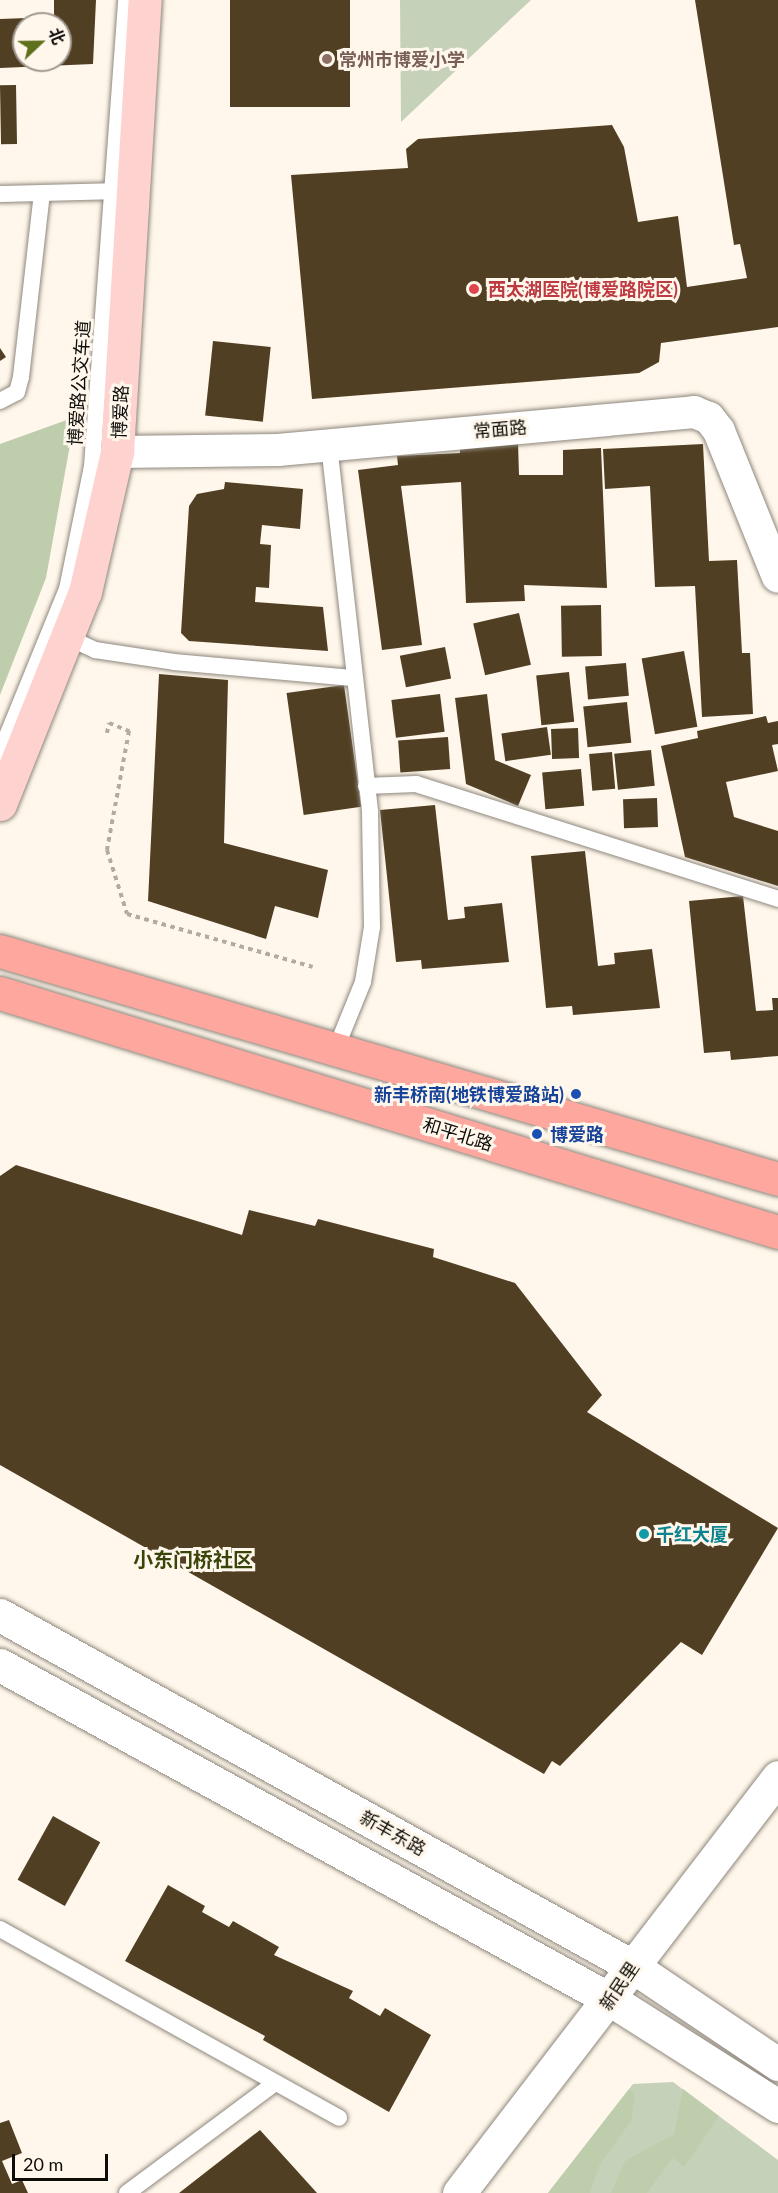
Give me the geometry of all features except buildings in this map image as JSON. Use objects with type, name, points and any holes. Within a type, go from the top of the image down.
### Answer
[{"type":"main road","name":"博爱路","points":[[0,804],[85,592],[117,452],[122,191],[145,0]]},
{"type":"main road","points":[[0,951],[334,1051],[778,1179]]},
{"type":"main road","name":"和平北路","points":[[0,993],[778,1232]]},
{"type":"street","name":"常面路","points":[[117,452],[329,444],[694,412],[709,418],[719,431],[778,577]]},
{"type":"street","name":"新丰东路","points":[[0,1615],[632,1966],[778,2064]]},
{"type":"street","points":[[0,1665],[611,2000],[778,2106]]},
{"type":"street","name":"新民里","points":[[459,2193],[611,2000],[632,1966],[778,1777]]},
{"type":"lane","name":"博爱路公交车道","points":[[0,753],[67,589],[92,466],[122,191],[126,0]]},
{"type":"lane","points":[[0,194],[122,191]]},
{"type":"lane","points":[[0,401],[17,392],[21,377],[42,193]]},
{"type":"lane","points":[[329,444],[352,678],[366,786],[372,927],[363,982],[334,1051]]},
{"type":"lane","points":[[67,637],[95,650],[174,662],[352,678]]},
{"type":"lane","points":[[366,786],[416,784],[778,899]]},
{"type":"lane","points":[[0,1929],[339,2118]]},
{"type":"lane","points":[[127,2193],[275,2083]]},
{"type":"path","points":[[107,733],[109,723],[129,731],[107,850],[127,914],[313,967]]},
{"type":"green space","points":[[400,0],[531,0],[401,122]]},
{"type":"green space","points":[[75,417],[46,578],[0,695],[0,444]]},
{"type":"green space","points":[[673,2082],[778,2160],[778,2193],[548,2193],[633,2084]]},
{"type":"green space","points":[[629,2089],[635,2095],[631,2121],[600,2164],[590,2193],[548,2193]]},
{"type":"green space","points":[[683,2089],[719,2116],[684,2167],[673,2158],[647,2193],[611,2193],[625,2161],[674,2134]]},
{"type":"place","name":"常州市博爱小学","points":[[327,59]]},
{"type":"place","name":"西太湖医院(博爱路院区)","points":[[474,289]]},
{"type":"place","name":"新丰桥南(地铁博爱路站)","points":[[576,1094]]},
{"type":"place","name":"博爱路","points":[[537,1134]]},
{"type":"place","name":"千红大厦","points":[[644,1534]]},
{"type":"district","name":"小东门桥社区","points":[[193,1559]]}]
